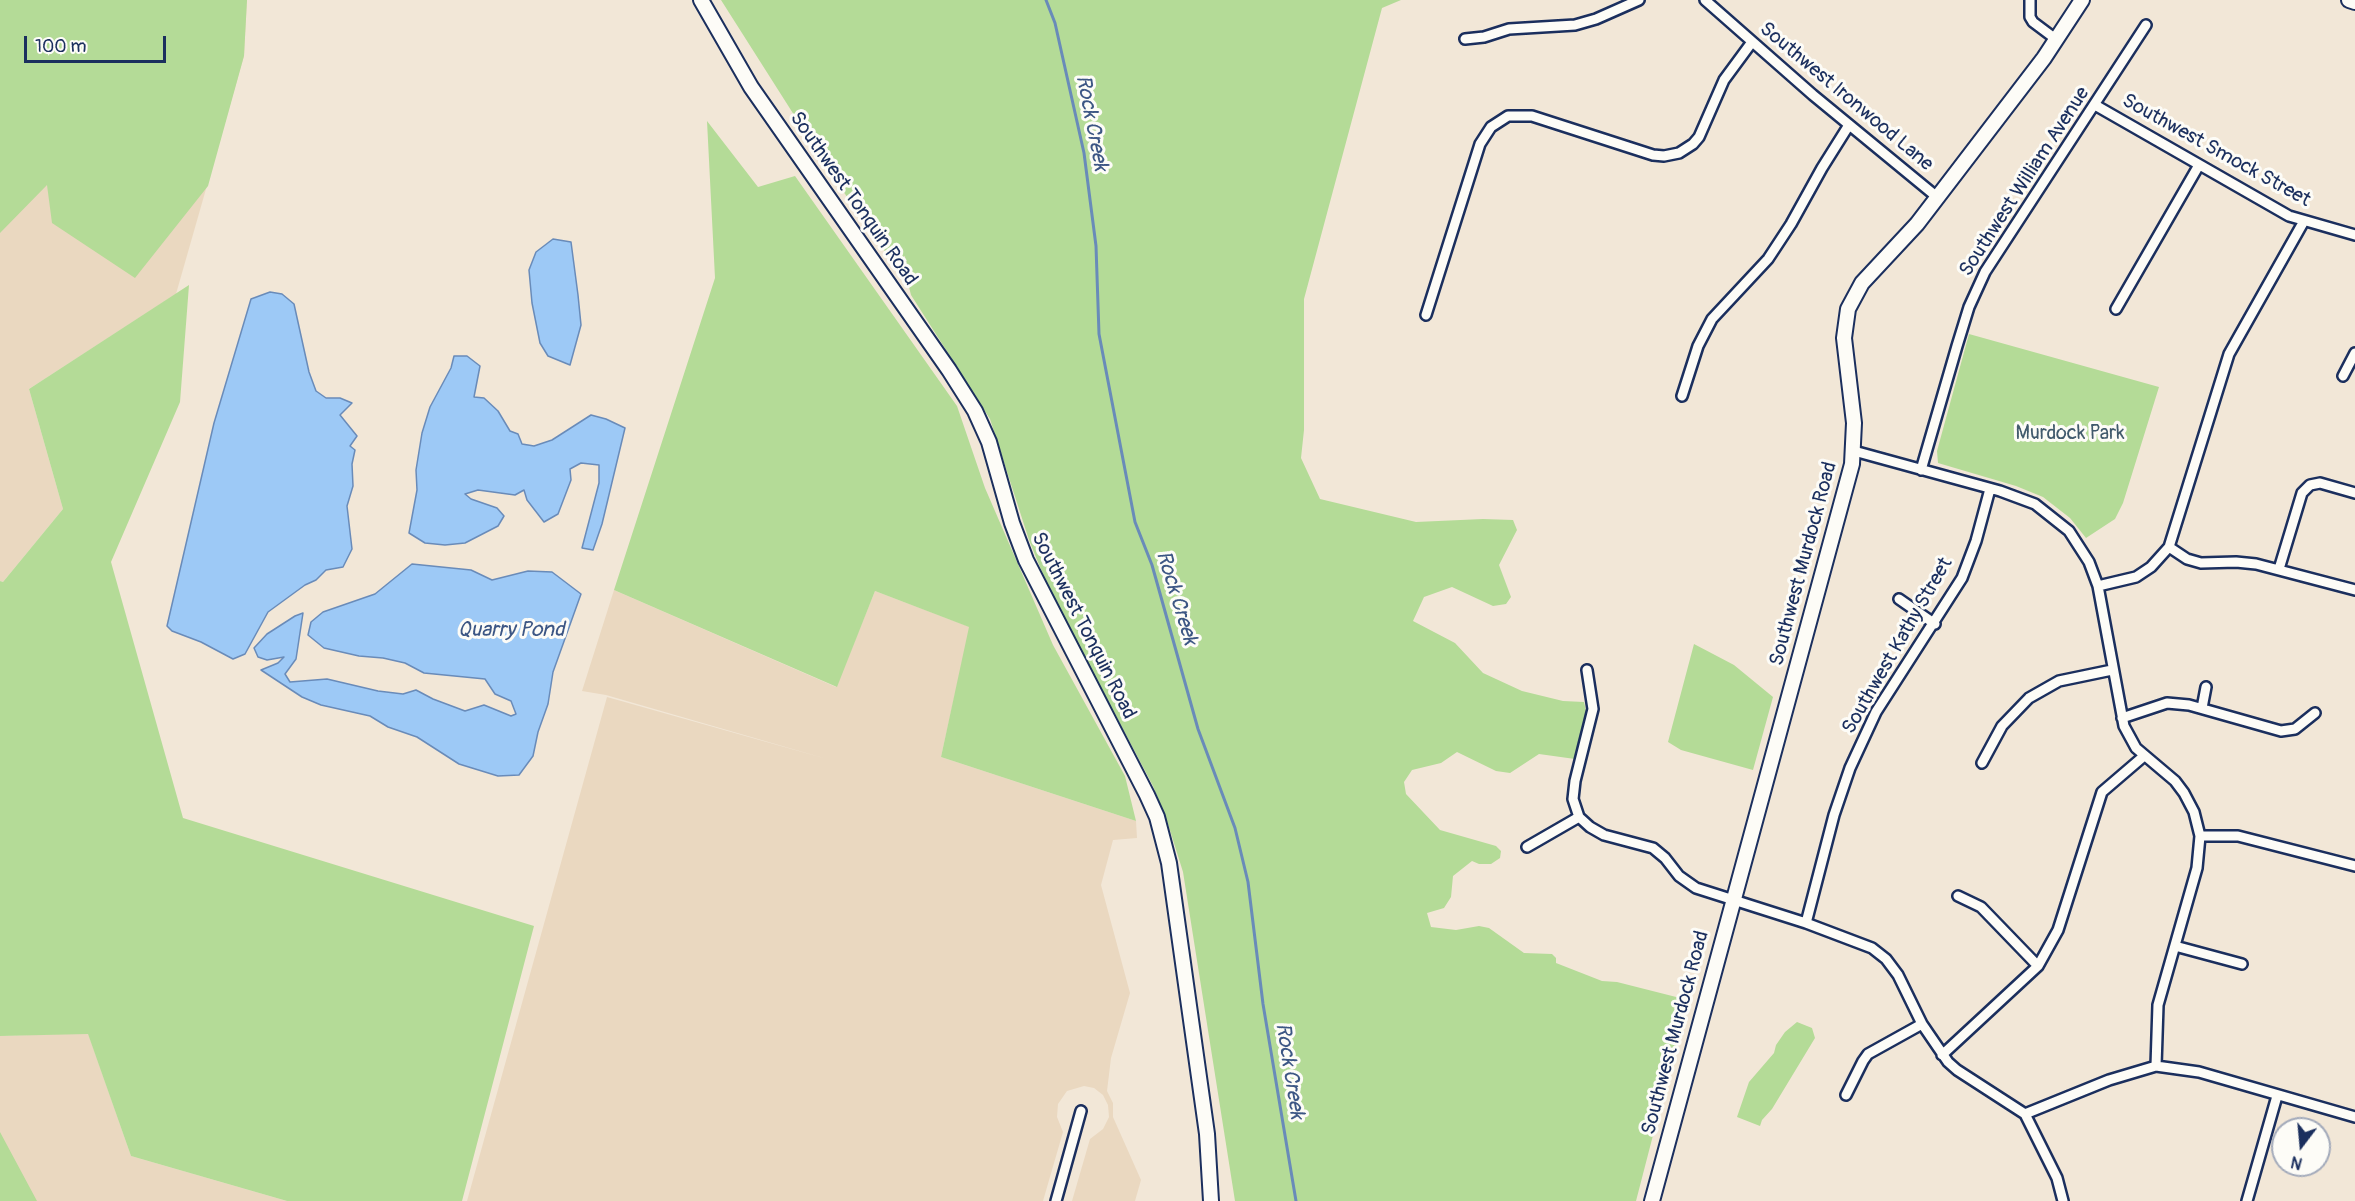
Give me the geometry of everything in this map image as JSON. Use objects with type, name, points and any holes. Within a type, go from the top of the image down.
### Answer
[{"type":"main road","name":"Southwest Tonquin Road","points":[[701,0],[751,87],[813,172],[975,411],[989,442],[1015,532],[1033,576],[1154,810],[1169,863],[1179,931],[1207,1134],[1211,1201]]},
{"type":"main road","name":"Southwest Murdock Road","points":[[1652,1201],[1732,899],[1837,524],[1854,451],[1852,397],[1844,338],[1848,309],[1862,283],[1917,224],[2057,40],[2082,0]]},
{"type":"main road","points":[[2349,0],[2355,2]]},
{"type":"street","points":[[1465,39],[1484,37],[1509,29],[1575,25],[1639,0]]},
{"type":"street","name":"Southwest Ironwood Lane","points":[[1705,0],[1849,125],[1937,197]]},
{"type":"street","points":[[2030,0],[2029,11],[2033,22],[2057,40]]},
{"type":"street","name":"Southwest William Avenue","points":[[1921,470],[1969,307],[1984,272],[2096,105],[2146,25]]},
{"type":"street","points":[[1426,315],[1480,144],[1491,127],[1508,116],[1532,116],[1653,155],[1664,156],[1679,153],[1699,137],[1724,80],[1752,42]]},
{"type":"street","name":"Southwest Smock Street","points":[[2096,105],[2289,216],[2355,235]]},
{"type":"street","points":[[1682,396],[1698,346],[1712,319],[1768,259],[1849,125]]},
{"type":"street","points":[[2116,309],[2199,165]]},
{"type":"street","points":[[2098,586],[2136,577],[2151,567],[2169,547],[2229,354],[2304,222]]},
{"type":"street","points":[[2343,376],[2355,353]]},
{"type":"street","points":[[1854,451],[2035,504],[2061,523],[2082,549],[2098,586],[2122,718],[2131,741],[2144,756],[2175,781],[2184,793],[2194,812],[2200,836],[2201,846],[2197,868],[2158,1005],[2156,1066]]},
{"type":"street","points":[[2279,568],[2302,493],[2310,485],[2320,483],[2355,493]]},
{"type":"street","name":"Southwest Kathy Street","points":[[1806,923],[1834,815],[1850,768],[1876,712],[1935,624],[1962,578],[1976,541],[1990,489]]},
{"type":"street","points":[[2169,547],[2187,559],[2200,563],[2246,562],[2279,568],[2355,590]]},
{"type":"street","points":[[1899,599],[1935,624]]},
{"type":"street","points":[[1587,670],[1593,709],[1575,781],[1573,800],[1579,817],[1604,835],[1653,848],[1665,858],[1679,876],[1696,888],[1862,943],[1886,959],[1898,975],[1922,1023],[1942,1055],[1957,1070],[2025,1114],[2057,1178],[2063,1201]]},
{"type":"street","points":[[1982,763],[2002,726],[2029,698],[2060,681],[2112,670]]},
{"type":"street","points":[[2202,708],[2206,687]]},
{"type":"street","points":[[2122,718],[2167,703],[2202,708],[2281,731],[2295,729],[2315,713]]},
{"type":"street","points":[[1942,1055],[2038,966],[2058,930],[2102,792],[2144,756]]},
{"type":"street","points":[[1527,847],[1579,817]]},
{"type":"street","points":[[2200,836],[2238,836],[2355,866]]},
{"type":"street","points":[[1958,896],[1981,907],[2038,966]]},
{"type":"street","points":[[2175,946],[2242,964]]},
{"type":"street","points":[[1846,1095],[1868,1054],[1922,1023]]},
{"type":"street","points":[[2025,1114],[2109,1080],[2156,1066],[2199,1072],[2355,1117]]},
{"type":"street","points":[[2247,1201],[2277,1096]]},
{"type":"street","points":[[1056,1201],[1081,1111]]},
{"type":"shaded area","points":[[0,0],[247,0],[244,56],[176,294],[29,389],[63,509],[3,582],[0,581]]},
{"type":"shaded area","points":[[614,590],[836,687],[875,591],[970,627],[941,757],[1136,821],[1137,838],[1113,840],[1101,885],[1130,993],[1111,1058],[1107,1091],[1113,1103],[1113,1117],[1141,1180],[1135,1201],[1072,1201],[1090,1139],[1103,1129],[1109,1117],[1108,1105],[1103,1095],[1094,1088],[1084,1086],[1067,1091],[1058,1104],[1057,1117],[1063,1132],[1043,1201],[467,1201],[607,697],[827,759],[606,695],[582,691]]},
{"type":"shaded area","points":[[88,1033],[131,1156],[287,1201],[0,1201],[0,1036]]},
{"type":"green space","points":[[0,0],[247,0],[244,56],[208,186],[135,278],[52,223],[47,185],[0,233]]},
{"type":"green space","points":[[721,0],[1401,0],[1382,8],[1304,299],[1304,430],[1301,458],[1320,499],[1416,522],[1513,520],[1517,530],[1499,565],[1511,597],[1506,604],[1493,606],[1452,587],[1424,597],[1413,621],[1455,643],[1483,673],[1522,691],[1563,701],[1584,702],[1586,711],[1575,759],[1539,754],[1510,773],[1496,771],[1457,752],[1441,763],[1412,770],[1404,782],[1406,794],[1440,830],[1496,846],[1501,851],[1500,858],[1491,864],[1479,864],[1472,861],[1453,876],[1451,897],[1444,908],[1427,913],[1431,927],[1456,930],[1479,926],[1489,928],[1524,953],[1552,954],[1556,958],[1556,963],[1602,981],[1617,982],[1688,1000],[1636,1201],[1235,1201],[1183,872],[1153,786],[1048,587],[1029,540],[990,419],[911,295],[905,256],[893,263],[836,181]]},
{"type":"green space","points":[[707,121],[758,187],[795,176],[957,406],[985,488],[1053,645],[1125,776],[1136,821],[941,757],[969,627],[875,591],[837,687],[614,590],[715,278]]},
{"type":"green space","points":[[189,285],[180,402],[111,562],[183,818],[534,926],[462,1201],[287,1201],[131,1156],[88,1034],[0,1036],[0,581],[3,582],[63,509],[29,389]]},
{"type":"green space","name":"Murdock Park","points":[[1969,334],[2159,387],[2123,503],[2115,519],[2086,538],[2070,518],[2043,497],[2016,486],[1938,463],[1937,451]]},
{"type":"green space","points":[[1694,644],[1734,665],[1773,697],[1753,770],[1681,750],[1668,742]]},
{"type":"green space","points":[[1797,1022],[1812,1028],[1815,1038],[1772,1109],[1762,1120],[1760,1126],[1737,1117],[1749,1082],[1774,1053],[1776,1045],[1785,1032]]},
{"type":"green space","points":[[0,1132],[37,1201],[0,1201]]},
{"type":"water","points":[[553,239],[571,242],[581,325],[570,365],[548,356],[540,343],[532,303],[529,270],[536,252]]},
{"type":"water","points":[[270,292],[282,294],[294,304],[309,372],[316,391],[326,398],[340,398],[352,403],[340,415],[357,436],[350,446],[355,450],[352,464],[353,486],[347,506],[352,549],[343,567],[326,570],[316,580],[305,585],[268,612],[245,654],[233,659],[201,642],[172,631],[167,626],[214,423],[251,299]]},
{"type":"water","points":[[454,356],[467,356],[480,366],[474,397],[484,398],[498,411],[510,431],[518,434],[522,444],[534,446],[552,440],[591,415],[625,428],[602,524],[593,550],[582,548],[599,483],[599,465],[581,463],[570,469],[571,480],[558,514],[544,522],[527,500],[524,490],[515,495],[478,490],[465,494],[471,499],[497,508],[504,516],[498,526],[465,543],[445,545],[425,543],[409,533],[417,490],[416,470],[422,433],[430,407],[451,368]]},
{"type":"water","name":"Quarry Pond","points":[[412,564],[471,570],[492,580],[528,571],[552,572],[581,594],[553,672],[548,704],[538,732],[533,756],[519,775],[498,776],[459,764],[417,737],[388,727],[370,716],[321,705],[302,697],[261,670],[278,663],[284,657],[267,660],[258,657],[254,648],[267,634],[303,613],[296,659],[285,674],[290,682],[327,679],[378,691],[403,694],[416,690],[465,711],[484,705],[511,716],[516,714],[511,701],[495,694],[485,679],[424,673],[405,663],[324,648],[308,635],[311,622],[323,612],[375,594]]},
{"type":"waterway","name":"Rock Creek","points":[[1046,0],[1055,23],[1084,153],[1096,246],[1099,334],[1135,522],[1152,565],[1198,729],[1235,828],[1248,882],[1263,1004],[1296,1201]]}]
